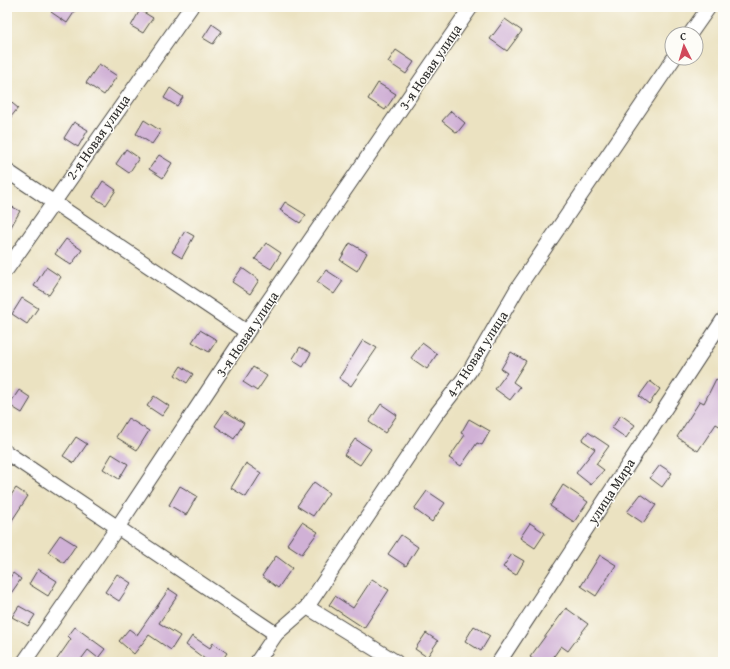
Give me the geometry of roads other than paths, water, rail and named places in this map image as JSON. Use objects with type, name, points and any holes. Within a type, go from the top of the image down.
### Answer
[{"type":"street","name":"2-я Новая улица","points":[[7,269],[191,7]]},
{"type":"street","name":"3-я Новая улица","points":[[24,662],[117,528],[247,332],[471,7]]},
{"type":"street","points":[[696,26],[709,7]]},
{"type":"street","name":"4-я Новая улица","points":[[257,662],[276,634],[307,607],[435,416],[469,372],[517,289],[669,66]]},
{"type":"street","points":[[7,171],[52,203],[247,332]]},
{"type":"street","name":"улица Мира","points":[[499,662],[723,320]]},
{"type":"street","points":[[7,453],[276,634]]},
{"type":"street","points":[[307,607],[396,662]]}]
